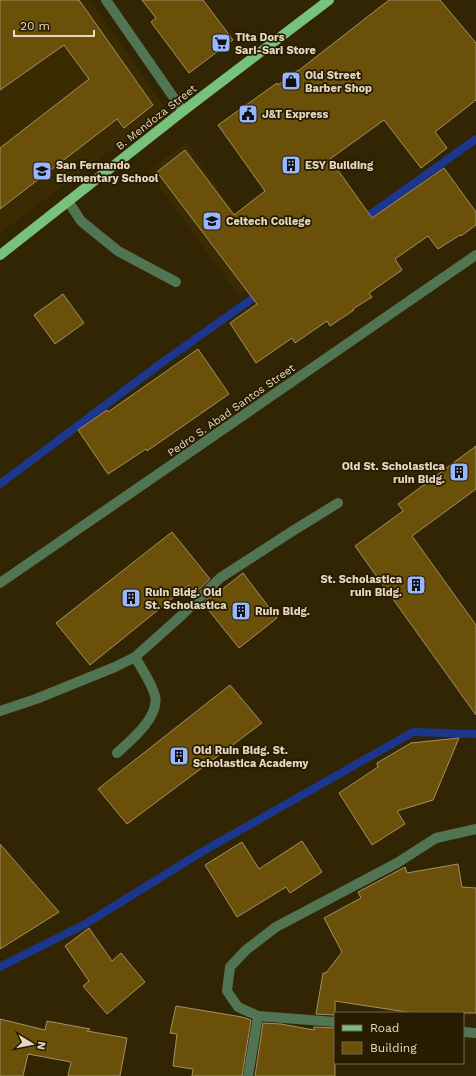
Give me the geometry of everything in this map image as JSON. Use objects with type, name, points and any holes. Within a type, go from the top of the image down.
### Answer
[{"type":"main road","name":"B. Mendoza Street","points":[[0,255],[183,111],[329,0]]},
{"type":"street","points":[[106,0],[183,111]]},
{"type":"street","points":[[68,201],[81,221],[118,251],[176,282]]},
{"type":"street","name":"Pedro S. Abad Santos Street","points":[[0,583],[476,255]]},
{"type":"street","points":[[0,711],[115,667],[135,656],[181,616],[220,578],[338,503]]},
{"type":"street","points":[[117,753],[146,724],[154,709],[155,696],[135,656]]},
{"type":"street","points":[[334,1022],[258,1016],[238,1007],[227,991],[230,967],[246,950],[276,927],[397,863],[436,838],[476,829]]},
{"type":"street","points":[[248,1076],[258,1016]]},
{"type":"street","points":[[464,1032],[476,1033]]},
{"type":"shaded area","name":"San Fernando Elementary School","points":[[0,0],[90,0],[166,109],[0,233]]},
{"type":"shaded area","name":"Celtech College","points":[[186,143],[275,270],[238,295],[148,171]]},
{"type":"building","name":"San Fernando Elementary School","points":[[0,0],[79,0],[153,105],[124,128],[117,119],[0,209],[0,148],[89,79],[64,45],[0,90]]},
{"type":"building","points":[[142,0],[203,0],[233,40],[189,73],[151,22],[156,18]]},
{"type":"building","points":[[389,0],[440,0],[476,43],[476,100],[435,132],[447,148],[421,168],[384,120],[330,159],[372,218],[444,168],[476,212],[476,225],[461,236],[460,235],[438,249],[428,236],[395,259],[402,270],[369,293],[372,297],[330,326],[327,321],[295,343],[292,338],[256,363],[230,323],[257,304],[157,172],[185,150],[234,215],[265,191],[218,125],[277,83],[278,85],[298,71]]},
{"type":"building","points":[[63,294],[84,323],[55,344],[34,315]]},
{"type":"building","points":[[198,349],[229,394],[147,451],[146,449],[108,474],[78,430],[107,410],[108,412]]},
{"type":"building","name":"St. Scholastica ruin Bldg.","points":[[476,446],[476,489],[412,536],[476,625],[476,715],[355,546],[403,511],[398,504]]},
{"type":"building","name":"Ruin Bldg. Old St. Scholastica","points":[[172,532],[210,579],[195,593],[189,585],[90,665],[56,623]]},
{"type":"building","name":"Ruin Bldg.","points":[[243,573],[277,618],[239,648],[203,603],[218,589],[220,591]]},
{"type":"building","name":"Old Ruin Bldg. St. Scholastica Academy","points":[[230,685],[262,723],[127,824],[98,789]]},
{"type":"building","points":[[459,738],[433,800],[397,811],[405,824],[372,845],[339,793],[378,767],[377,763],[411,743]]},
{"type":"building","points":[[302,841],[322,872],[290,893],[286,887],[237,917],[205,865],[242,842],[259,869]]},
{"type":"building","points":[[0,844],[59,912],[0,949]]},
{"type":"building","points":[[458,864],[462,887],[476,888],[476,1013],[406,1012],[335,1001],[334,1015],[316,1014],[323,973],[326,973],[342,952],[324,918],[361,898],[358,892],[405,867],[407,873]]},
{"type":"building","points":[[89,928],[112,961],[121,953],[145,982],[107,1014],[83,986],[89,981],[65,946]]},
{"type":"building","points":[[176,1006],[242,1017],[251,1020],[242,1076],[192,1076],[193,1069],[173,1066],[177,1034],[170,1033]]},
{"type":"building","points":[[0,1019],[45,1030],[47,1021],[90,1029],[87,1031],[127,1038],[120,1076],[68,1076],[71,1062],[28,1054],[23,1076],[0,1076]]},
{"type":"building","points":[[263,1023],[281,1024],[314,1030],[314,1027],[334,1028],[335,1076],[255,1076]]},
{"type":"waterway","points":[[361,221],[476,139]]},
{"type":"waterway","points":[[0,484],[160,364],[260,293]]},
{"type":"waterway","points":[[0,967],[87,923],[200,853],[413,732],[476,734]]},
{"type":"place","name":"Tita Dors Sari-Sari Store","points":[[221,43]]},
{"type":"place","name":"Old Street Barber Shop","points":[[291,81]]},
{"type":"place","name":"J&T Express","points":[[248,114]]},
{"type":"place","name":"ESY Building","points":[[291,165]]},
{"type":"place","name":"San Fernando Elementary School","points":[[42,171]]},
{"type":"place","name":"Celtech College","points":[[212,221]]},
{"type":"place","name":"Old St. Scholastica ruin Bldg.","points":[[459,472]]},
{"type":"place","name":"St. Scholastica ruin Bldg.","points":[[416,585]]},
{"type":"place","name":"Ruin Bldg. Old St. Scholastica","points":[[131,598]]},
{"type":"place","name":"Ruin Bldg.","points":[[241,611]]},
{"type":"place","name":"Old Ruin Bldg. St. Scholastica Academy","points":[[179,756]]}]
